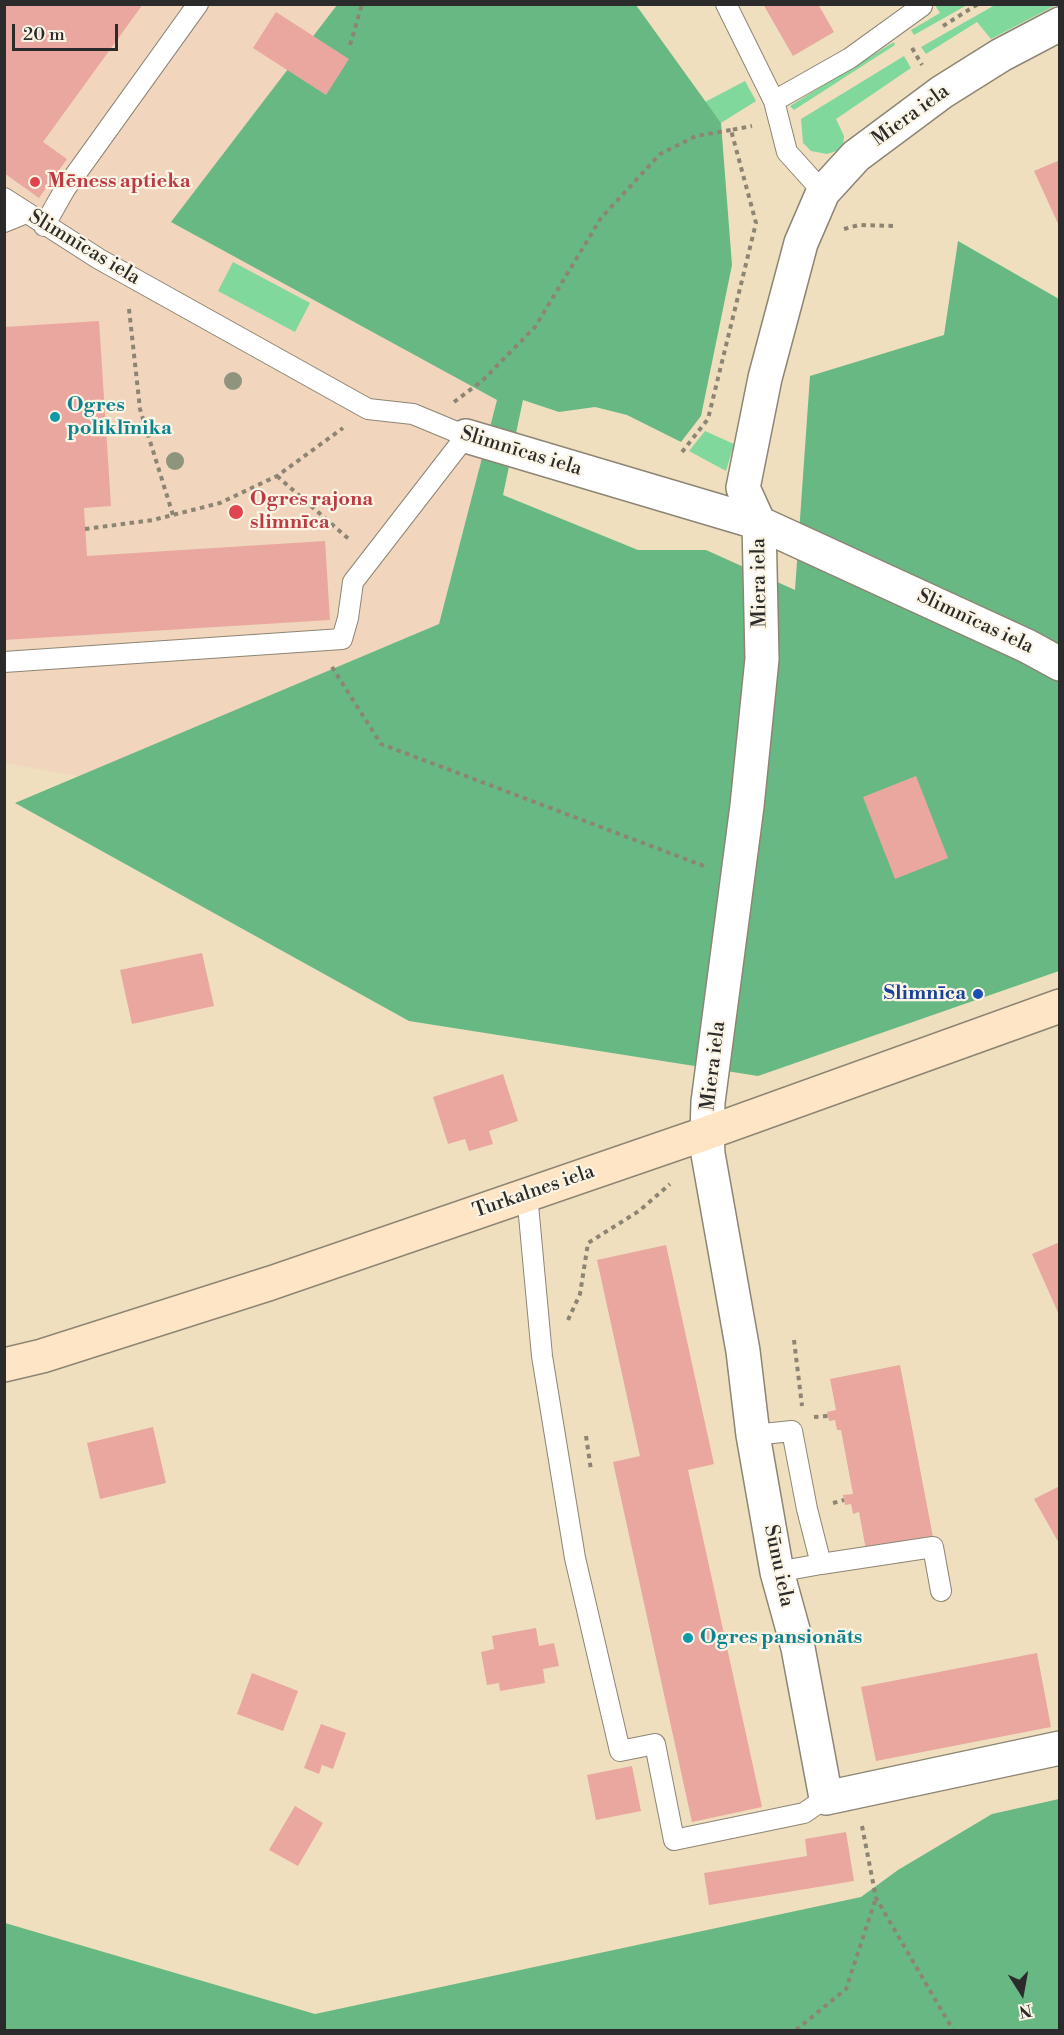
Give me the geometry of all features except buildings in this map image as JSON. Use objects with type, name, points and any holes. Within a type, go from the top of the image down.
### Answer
[{"type":"main road","name":"Turkalnes iela","points":[[4,1365],[42,1356],[271,1283],[707,1133],[1059,1006]]},
{"type":"street","name":"Miera iela","points":[[707,1133],[708,1102],[747,806],[762,659],[759,523],[743,488],[782,310],[801,243],[823,192],[856,156],[913,111],[1001,55],[1059,24]]},
{"type":"street","name":"Slimnīcas iela","points":[[466,436],[759,523],[1016,641],[1059,664]]},
{"type":"street","name":"Sūnu iela","points":[[707,1133],[708,1154],[743,1351],[753,1435],[777,1572],[841,1795]]},
{"type":"street","points":[[841,1795],[1059,1748]]},
{"type":"lane","points":[[44,226],[65,189],[198,4]]},
{"type":"lane","points":[[726,4],[774,101],[788,152],[823,192]]},
{"type":"lane","points":[[774,101],[850,58],[922,6]]},
{"type":"lane","name":"Slimnīcas iela","points":[[4,198],[44,226],[232,336],[368,409],[413,414],[466,436]]},
{"type":"lane","points":[[4,222],[26,213]]},
{"type":"lane","points":[[4,662],[342,639],[348,618],[353,582],[466,436]]},
{"type":"lane","points":[[527,1194],[542,1356],[564,1494],[575,1558],[620,1751],[655,1744],[674,1840],[804,1814],[841,1795]]},
{"type":"lane","points":[[753,1435],[792,1431],[807,1509],[821,1564]]},
{"type":"lane","points":[[777,1572],[933,1547],[941,1591]]},
{"type":"path","points":[[350,45],[362,4]]},
{"type":"path","points":[[914,51],[920,63]]},
{"type":"path","points":[[428,420],[482,381],[535,327],[601,218],[660,154],[696,136],[731,130]]},
{"type":"path","points":[[839,230],[859,225],[896,226]]},
{"type":"path","points":[[124,272],[141,409],[173,515]]},
{"type":"path","points":[[85,529],[173,515],[220,502],[277,476],[368,409]]},
{"type":"path","points":[[277,476],[371,558]]},
{"type":"path","points":[[316,641],[381,744],[710,868]]},
{"type":"path","points":[[565,1327],[580,1294],[588,1244],[639,1210],[673,1181]]},
{"type":"path","points":[[794,1340],[802,1408]]},
{"type":"path","points":[[564,1494],[591,1470],[590,1450],[584,1428]]},
{"type":"path","points":[[841,1795],[876,1898],[953,2031]]},
{"type":"path","points":[[796,2031],[846,1989],[876,1898]]},
{"type":"shaded area","name":"Ogres rajona slimnīca","points":[[4,5],[337,5],[171,222],[497,400],[439,624],[421,838],[5,763]]},
{"type":"green space","points":[[337,5],[636,5],[721,123],[732,265],[701,416],[681,442],[627,415],[595,407],[559,412],[523,400],[503,495],[638,550],[706,550],[795,590],[810,376],[944,335],[958,241],[1059,299],[1059,971],[758,1076],[409,1021],[15,803],[439,624],[497,400],[171,222]]},
{"type":"green space","points":[[935,5],[967,5],[914,35],[911,30],[940,13]]},
{"type":"green space","points":[[995,5],[1056,5],[991,39],[977,22],[926,54],[921,47]]},
{"type":"green space","points":[[894,42],[895,45],[794,110],[790,106]]},
{"type":"green space","points":[[904,56],[911,68],[836,119],[844,136],[843,149],[827,154],[811,151],[803,143],[801,119]]},
{"type":"green space","points":[[745,81],[756,101],[721,123],[705,102]]},
{"type":"green space","points":[[233,262],[310,303],[295,332],[218,291]]},
{"type":"green space","points":[[705,431],[734,444],[726,471],[689,451]]},
{"type":"green space","points":[[1059,1799],[1059,2030],[5,2030],[5,1923],[315,2014],[861,1897],[898,1870],[992,1814]]},
{"type":"place","name":"Mēness aptieka","points":[[35,182]]},
{"type":"place","name":"Ogres poliklīnika","points":[[55,417]]},
{"type":"place","name":"Ogres rajona slimnīca","points":[[236,512]]},
{"type":"place","name":"Slimnīca","points":[[978,994]]},
{"type":"place","name":"Ogres pansionāts","points":[[688,1638]]}]
